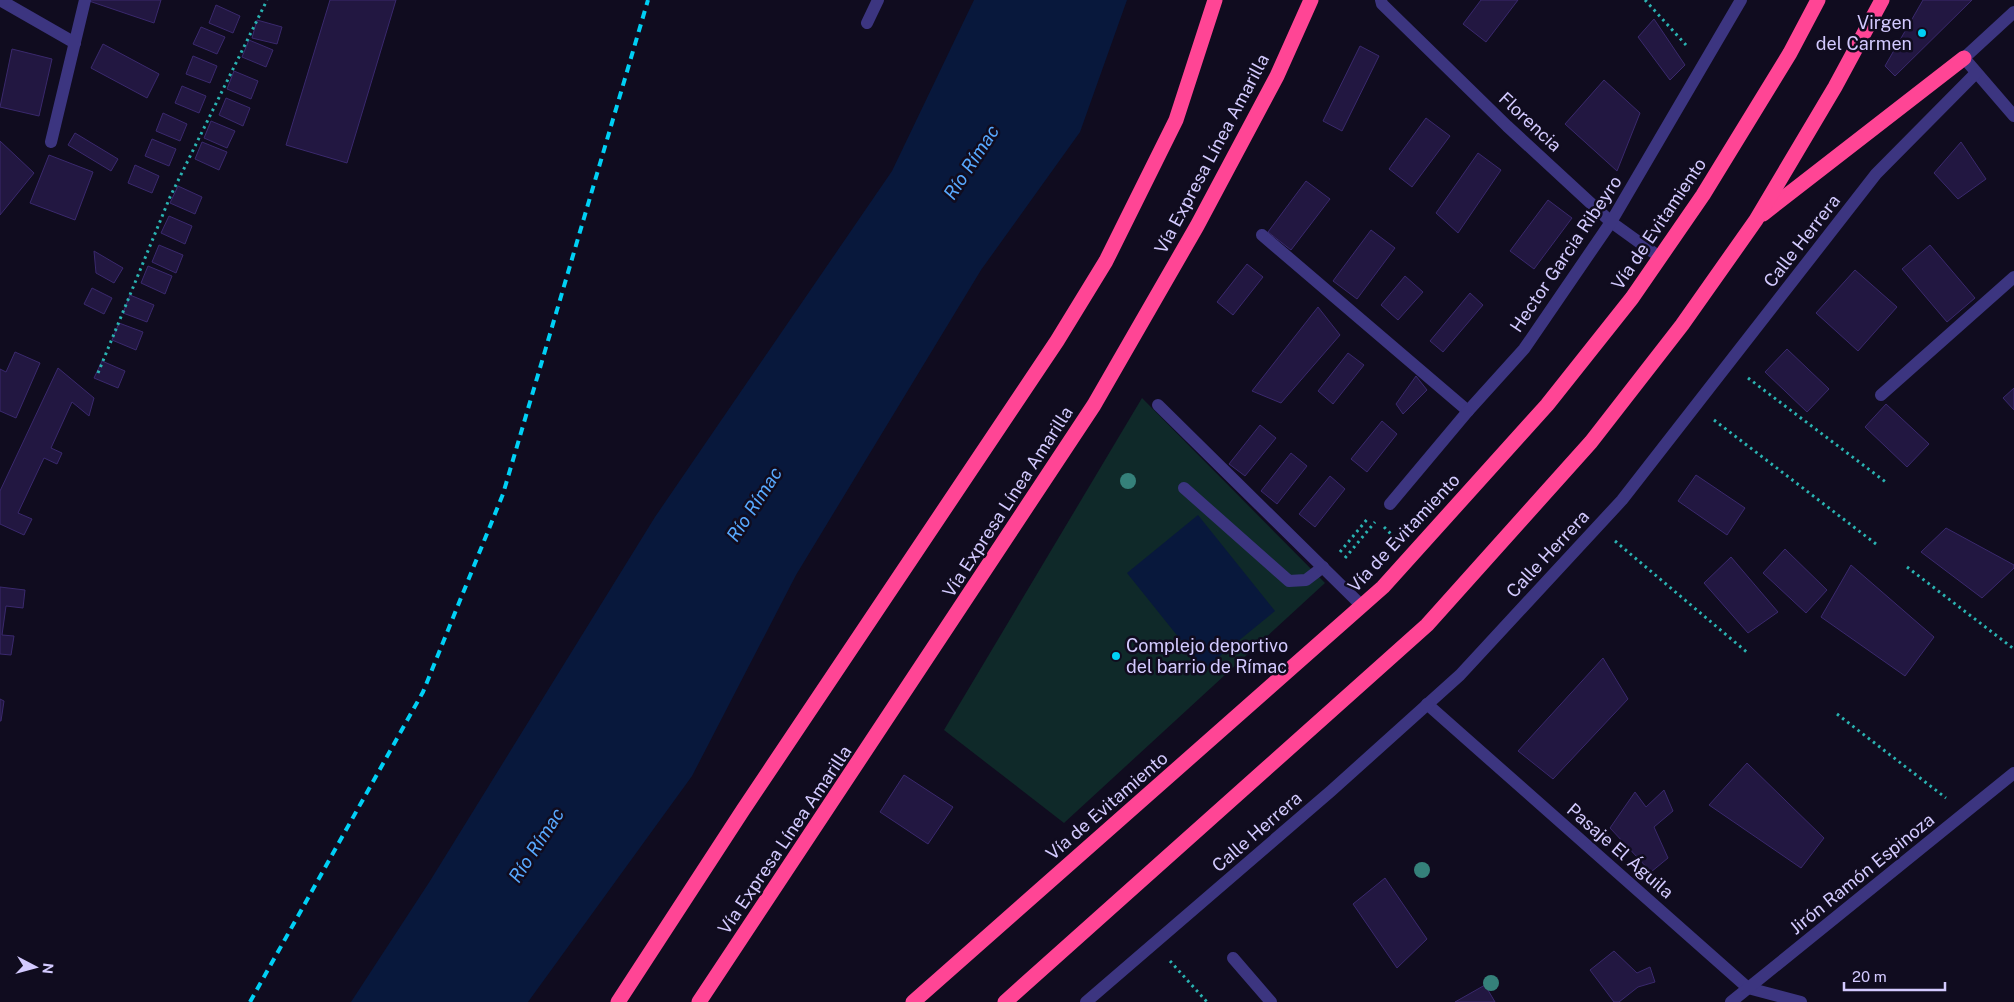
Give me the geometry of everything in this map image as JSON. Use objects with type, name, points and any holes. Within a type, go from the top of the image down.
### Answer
[{"type":"highway","points":[[618,1002],[743,810],[1057,342],[1106,261],[1176,120],[1215,0]]},
{"type":"highway","name":"Vía Expresa Línea Amarilla","points":[[700,1002],[1094,405],[1197,226],[1277,76],[1310,0]]},
{"type":"highway","name":"Vía de Evitamiento","points":[[913,1002],[1383,587],[1546,405],[1632,298],[1703,195],[1790,53],[1818,0]]},
{"type":"highway","points":[[1005,1002],[1427,625],[1590,442],[1682,325],[1756,220],[1835,87],[1882,0]]},
{"type":"highway","points":[[1756,220],[1964,58]]},
{"type":"street","points":[[51,142],[85,0]]},
{"type":"street","points":[[867,23],[878,0]]},
{"type":"street","name":"Hector Garcia Ribeyro","points":[[1390,504],[1468,411],[1524,349],[1611,222],[1741,0]]},
{"type":"street","points":[[1,1],[75,43]]},
{"type":"street","name":"Florencia","points":[[1382,2],[1507,126],[1611,222],[1661,258]]},
{"type":"street","points":[[2014,12],[1964,58],[2014,116]]},
{"type":"street","name":"Calle Herrera","points":[[1086,1002],[1331,791],[1460,675],[1622,500],[1876,174],[1976,73]]},
{"type":"street","points":[[1262,235],[1468,411]]},
{"type":"street","points":[[1881,395],[2014,277]]},
{"type":"street","points":[[1158,405],[1362,606]]},
{"type":"street","points":[[1184,488],[1289,581],[1306,580],[1323,567]]},
{"type":"street","name":"Pasaje El Águila","points":[[1427,704],[1748,988],[1801,1002]]},
{"type":"street","name":"Jirón Ramón Espinoza","points":[[1731,1002],[2014,773]]},
{"type":"street","points":[[1233,958],[1271,1002]]},
{"type":"path","points":[[98,372],[170,197],[267,0]]},
{"type":"path","points":[[1645,0],[1704,64]]},
{"type":"path","points":[[1729,363],[1887,483]]},
{"type":"path","points":[[1695,405],[1876,544]]},
{"type":"path","points":[[1371,514],[1338,555],[1343,560],[1390,504]]},
{"type":"path","points":[[1598,526],[1750,654]]},
{"type":"path","points":[[1907,566],[2014,649]]},
{"type":"path","points":[[1837,714],[1965,813]]},
{"type":"path","points":[[1167,956],[1207,1002]]},
{"type":"green space","name":"Complejo deportivo del barrio de Rímac","points":[[1142,398],[1325,583],[1064,823],[944,730]]},
{"type":"water","name":"Río Rímac","points":[[974,0],[1127,0],[1080,132],[981,270],[796,575],[692,776],[528,1002],[351,1002],[430,881],[655,517],[892,171]]},
{"type":"water","points":[[1198,515],[1275,611],[1204,669],[1127,573]]},
{"type":"building","points":[[86,0],[161,0],[154,23]]},
{"type":"building","points":[[330,0],[396,0],[347,163],[286,145]]},
{"type":"building","points":[[1481,0],[1518,0],[1486,42],[1463,24]]},
{"type":"building","name":"Virgen del Carmen","points":[[1923,0],[1972,0],[1895,76],[1885,66]]},
{"type":"building","points":[[216,5],[240,16],[233,33],[209,23]]},
{"type":"building","points":[[1654,19],[1685,65],[1670,80],[1638,37]]},
{"type":"building","points":[[257,20],[282,27],[277,44],[252,38]]},
{"type":"building","points":[[201,27],[225,37],[217,54],[193,44]]},
{"type":"building","points":[[249,40],[273,50],[266,67],[242,57]]},
{"type":"building","points":[[103,44],[159,74],[147,98],[91,68]]},
{"type":"building","points":[[1360,46],[1379,56],[1342,131],[1323,121]]},
{"type":"building","points":[[12,49],[52,59],[39,116],[0,107]]},
{"type":"building","points":[[193,56],[217,66],[210,83],[186,74]]},
{"type":"building","points":[[234,71],[258,81],[251,99],[227,89]]},
{"type":"building","points":[[1604,80],[1640,113],[1617,171],[1565,124]]},
{"type":"building","points":[[182,86],[206,96],[199,113],[175,103]]},
{"type":"building","points":[[226,98],[250,108],[243,126],[219,115]]},
{"type":"building","points":[[163,113],[187,124],[180,141],[156,131]]},
{"type":"building","points":[[1426,118],[1450,136],[1412,187],[1389,169]]},
{"type":"building","points":[[211,121],[235,131],[227,148],[204,138]]},
{"type":"building","points":[[75,133],[118,159],[111,171],[68,145]]},
{"type":"building","points":[[152,139],[176,149],[169,166],[145,156]]},
{"type":"building","points":[[0,141],[34,173],[0,215]]},
{"type":"building","points":[[202,142],[227,152],[219,170],[195,159]]},
{"type":"building","points":[[1961,142],[1986,179],[1958,199],[1934,173]]},
{"type":"building","points":[[1478,153],[1501,170],[1458,233],[1436,213]]},
{"type":"building","points":[[49,155],[93,172],[75,220],[30,203]]},
{"type":"building","points":[[135,165],[159,176],[152,193],[128,183]]},
{"type":"building","points":[[1306,181],[1330,199],[1291,250],[1268,232]]},
{"type":"building","points":[[178,186],[202,197],[195,214],[170,203]]},
{"type":"building","points":[[1548,200],[1572,218],[1534,269],[1510,251]]},
{"type":"building","points":[[169,216],[192,226],[185,244],[161,233]]},
{"type":"building","points":[[1371,230],[1395,248],[1357,299],[1333,281]]},
{"type":"building","points":[[159,245],[183,255],[176,273],[152,262]]},
{"type":"building","points":[[1930,245],[1975,298],[1947,322],[1902,269]]},
{"type":"building","points":[[94,251],[123,268],[114,283],[96,273]]},
{"type":"building","points":[[1247,264],[1263,277],[1233,315],[1217,302]]},
{"type":"building","points":[[148,266],[172,276],[165,294],[141,283]]},
{"type":"building","points":[[1855,270],[1897,307],[1858,351],[1816,313]]},
{"type":"building","points":[[1405,276],[1423,292],[1398,320],[1381,305]]},
{"type":"building","points":[[92,288],[112,298],[104,314],[84,304]]},
{"type":"building","points":[[1470,293],[1483,305],[1443,352],[1430,341]]},
{"type":"building","points":[[130,295],[154,305],[147,322],[123,313]]},
{"type":"building","points":[[1318,307],[1340,335],[1281,403],[1252,391]]},
{"type":"building","points":[[119,323],[143,332],[136,350],[112,340]]},
{"type":"building","points":[[1787,349],[1829,389],[1807,412],[1765,372]]},
{"type":"building","points":[[15,352],[40,363],[16,418],[0,411],[0,369],[6,372]]},
{"type":"building","points":[[1348,353],[1364,365],[1333,404],[1318,391]]},
{"type":"building","points":[[102,361],[125,371],[118,388],[94,378]]},
{"type":"building","points":[[58,368],[94,398],[89,416],[72,402],[51,448],[62,453],[57,464],[44,458],[18,513],[32,519],[24,535],[0,524],[0,491]]},
{"type":"building","points":[[1416,376],[1427,390],[1403,414],[1396,404]]},
{"type":"building","points":[[2014,388],[2014,410],[2003,398]]},
{"type":"building","points":[[1886,404],[1929,444],[1907,467],[1865,427]]},
{"type":"building","points":[[1382,421],[1397,434],[1367,472],[1351,459]]},
{"type":"building","points":[[1260,425],[1276,438],[1245,476],[1229,464]]},
{"type":"building","points":[[1291,453],[1307,466],[1277,504],[1261,491]]},
{"type":"building","points":[[1696,475],[1745,508],[1727,535],[1678,501]]},
{"type":"building","points":[[1330,476],[1345,489],[1315,527],[1299,514]]},
{"type":"building","points":[[1946,528],[2014,565],[2014,568],[1982,598],[1921,552]]},
{"type":"building","points":[[1785,549],[1827,590],[1806,613],[1763,573]]},
{"type":"building","points":[[1731,557],[1778,612],[1748,633],[1704,583]]},
{"type":"building","points":[[1851,565],[1934,637],[1905,676],[1821,617]]},
{"type":"building","points":[[0,587],[25,590],[23,608],[6,606],[2,635],[14,636],[11,655],[0,654]]},
{"type":"building","points":[[1603,658],[1628,699],[1553,779],[1518,751]]},
{"type":"building","points":[[0,699],[4,701],[1,721],[0,721]]},
{"type":"building","points":[[1747,763],[1824,838],[1801,868],[1709,805]]},
{"type":"building","points":[[904,775],[953,807],[928,844],[880,812]]},
{"type":"building","points":[[1664,790],[1673,811],[1654,827],[1668,858],[1651,872],[1610,828],[1635,792],[1646,807]]},
{"type":"building","points":[[1385,878],[1427,939],[1397,968],[1353,904]]},
{"type":"building","points":[[1614,951],[1637,973],[1650,967],[1655,982],[1638,987],[1619,1002],[1614,1002],[1590,970]]},
{"type":"building","points":[[1485,985],[1495,1002],[1455,1002]]},
{"type":"railway","points":[[250,1002],[423,692],[503,494],[648,0]]},
{"type":"place","name":"Virgen del Carmen","points":[[1922,33]]},
{"type":"place","name":"Complejo deportivo del barrio de Rímac","points":[[1116,656]]}]
